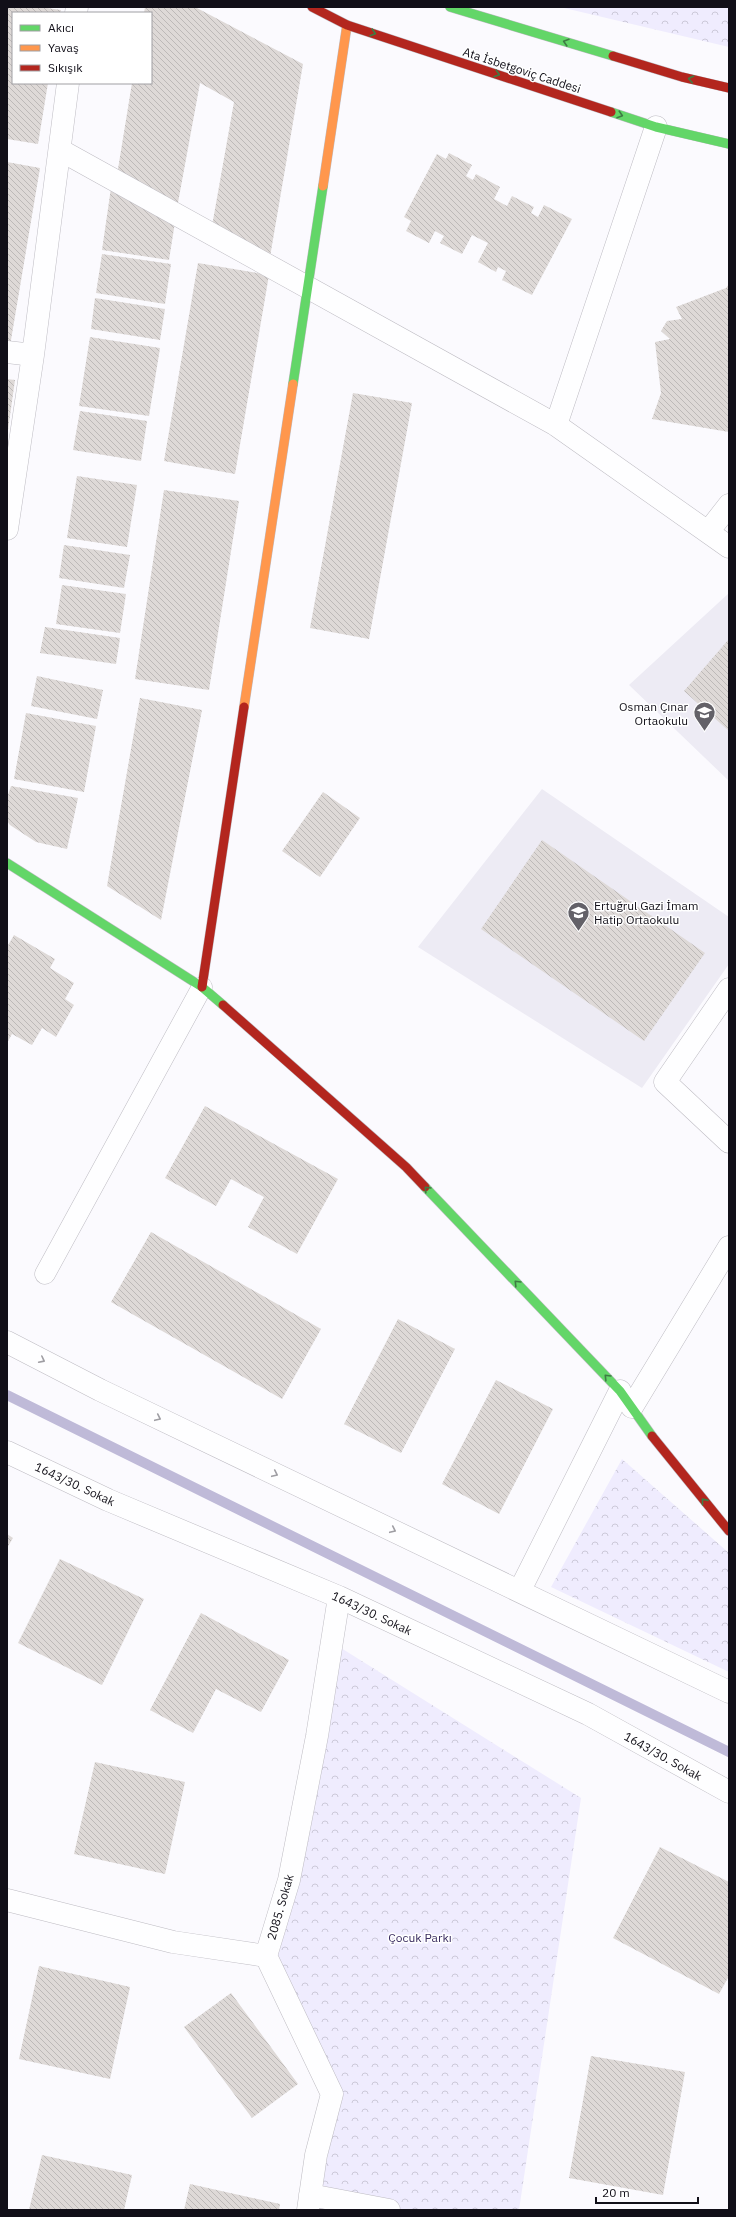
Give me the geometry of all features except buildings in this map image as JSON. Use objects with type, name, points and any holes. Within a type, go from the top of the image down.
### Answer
[{"type":"street","name":"Ata İsbetgoviç Caddesi","points":[[312,7],[347,25],[656,127],[729,144]]},
{"type":"street","points":[[450,7],[682,77],[729,88]]},
{"type":"street","points":[[202,988],[347,25]]},
{"type":"street","points":[[7,529],[33,355],[68,84]]},
{"type":"street","points":[[556,425],[656,127]]},
{"type":"street","points":[[60,150],[307,289],[556,425],[729,547]]},
{"type":"street","points":[[7,352],[33,355]]},
{"type":"street","points":[[708,532],[729,505]]},
{"type":"street","points":[[7,863],[202,988],[406,1167],[626,1399],[667,1456],[729,1532]]},
{"type":"street","points":[[729,989],[665,1082],[729,1142]]},
{"type":"street","points":[[520,1590],[626,1399],[729,1247]]},
{"type":"street","points":[[7,1342],[100,1390],[520,1590],[729,1692]]},
{"type":"street","name":"1643/30. Sokak","points":[[7,1452],[108,1500],[339,1597],[588,1714],[729,1792]]},
{"type":"street","name":"2085. Sokak","points":[[7,1900],[173,1942],[266,1956],[289,1880],[317,1736],[339,1597]]},
{"type":"street","points":[[266,1956],[332,2094],[316,2155],[309,2202],[389,2210]]},
{"type":"lane","points":[[45,1274],[202,988]]},
{"type":"shaded area","name":"Osman Çınar Ortaokulu","points":[[729,593],[729,781],[629,685]]},
{"type":"shaded area","name":"Ertuğrul Gazi İmam Hatip Ortaokulu","points":[[542,789],[729,917],[729,964],[642,1088],[418,947]]},
{"type":"green space","points":[[560,7],[729,7],[729,47]]},
{"type":"green space","points":[[622,1459],[729,1553],[729,1672],[551,1587]]},
{"type":"green space","name":"Çocuk Parkı","points":[[341,1648],[581,1798],[519,2210],[317,2210],[340,2092],[275,1956]]},
{"type":"waterway","points":[[7,1395],[729,1752]]},
{"type":"traffic: fast","points":[[450,7],[613,56]]},
{"type":"traffic: fast","points":[[611,112],[656,127],[729,144]]},
{"type":"traffic: fast","points":[[293,384],[323,186]]},
{"type":"traffic: fast","points":[[7,863],[202,987],[223,1005]]},
{"type":"traffic: fast","points":[[425,1187],[620,1391],[652,1436]]},
{"type":"traffic: slow","points":[[323,186],[347,25]]},
{"type":"traffic: slow","points":[[244,707],[293,384]]},
{"type":"traffic: jam","points":[[312,7],[347,25],[611,112]]},
{"type":"traffic: jam","points":[[613,56],[682,77],[729,88]]},
{"type":"traffic: jam","points":[[202,987],[244,707]]},
{"type":"traffic: jam","points":[[223,1005],[406,1167],[425,1187]]},
{"type":"traffic: jam","points":[[652,1436],[729,1531]]},
{"type":"place","name":"Osman Çınar Ortaokulu","points":[[704,732]]},
{"type":"place","name":"Ertuğrul Gazi İmam Hatip Ortaokulu","points":[[579,932]]}]
